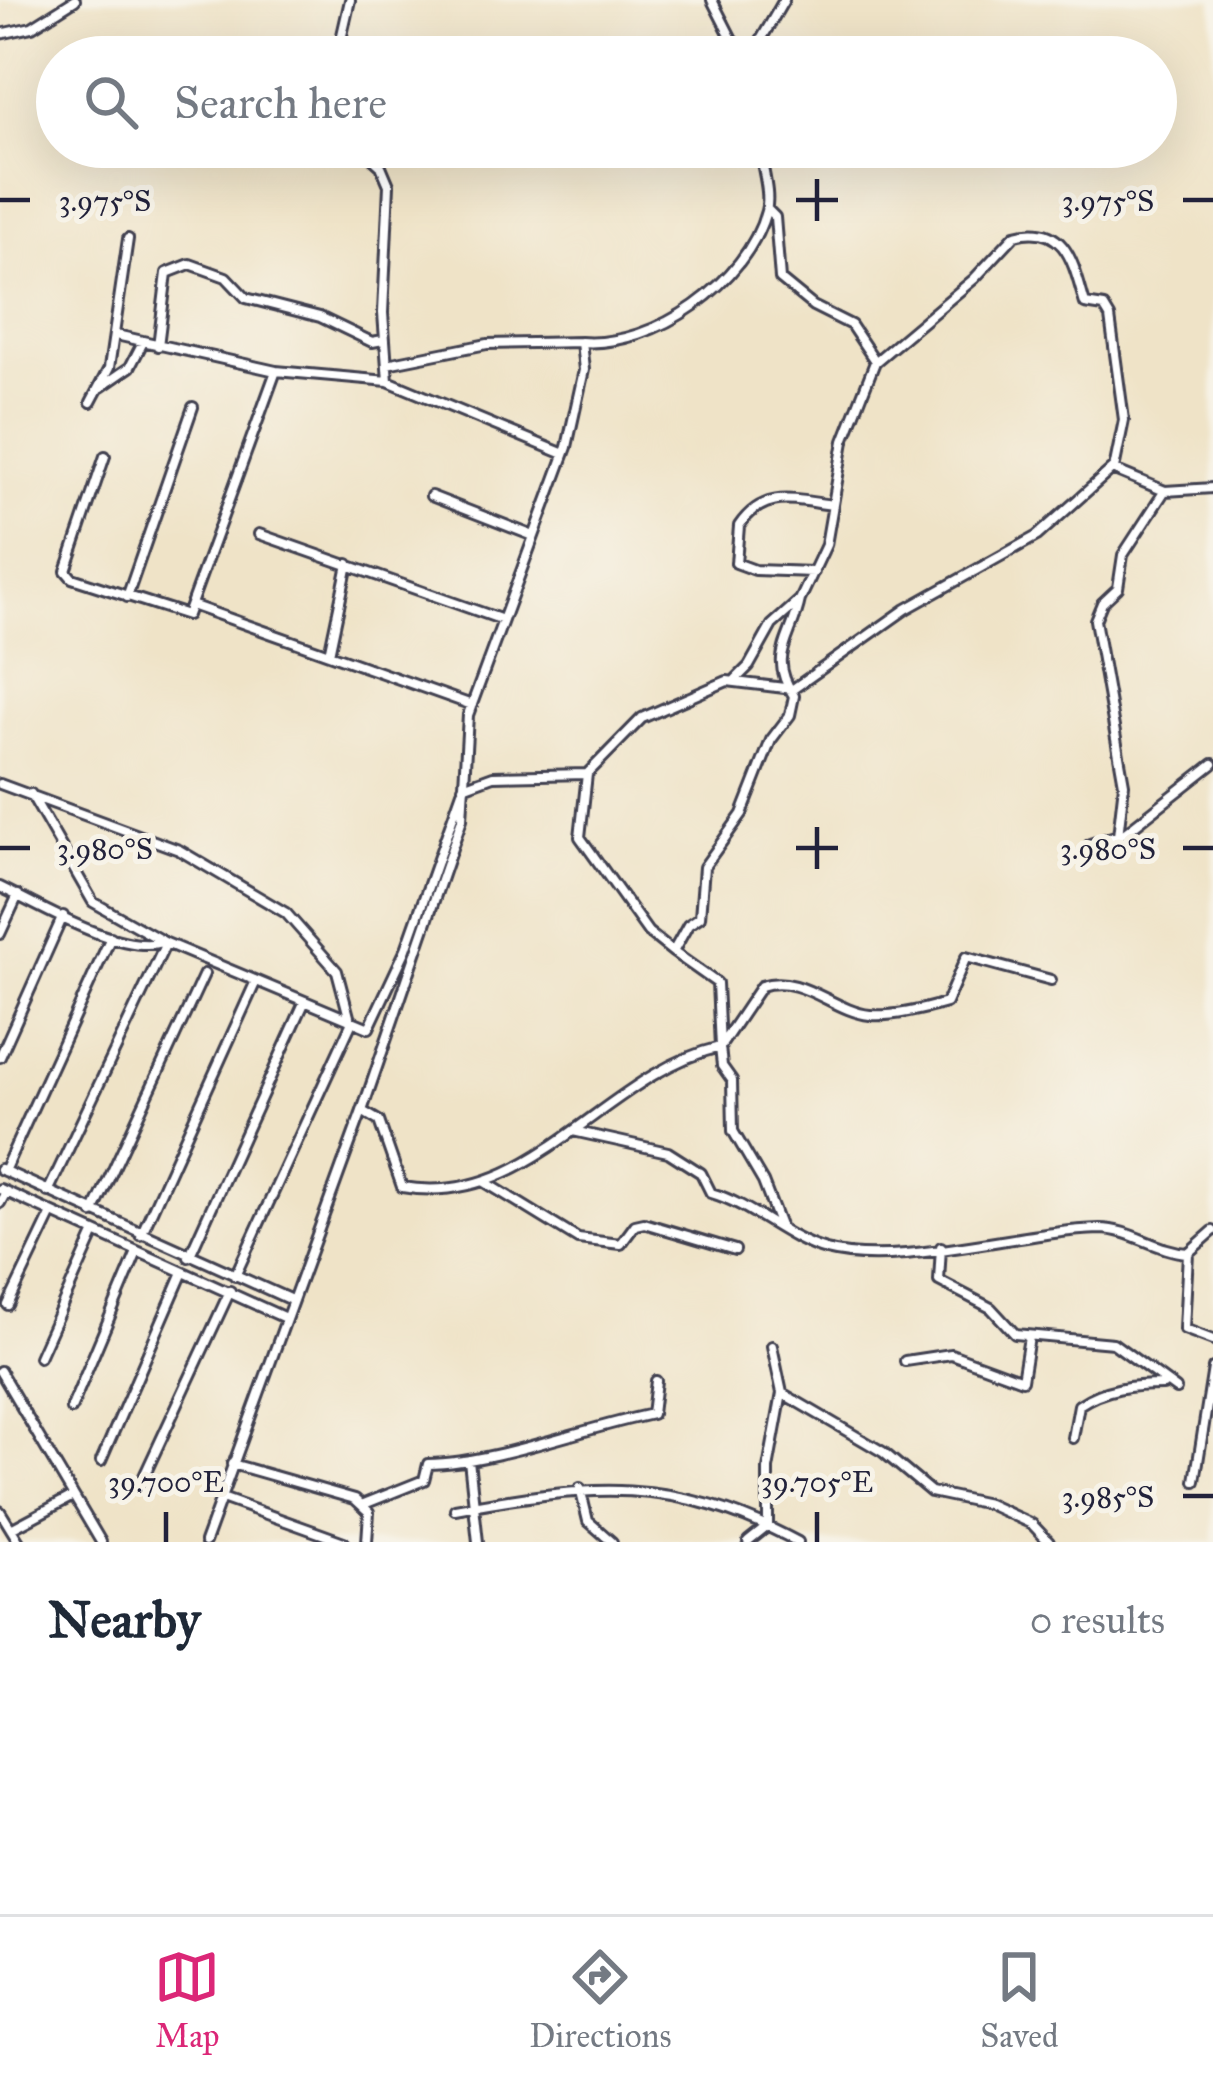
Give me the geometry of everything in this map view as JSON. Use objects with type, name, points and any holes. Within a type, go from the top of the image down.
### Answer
[{"type":"street","points":[[0,34],[32,27],[75,0]]},
{"type":"street","points":[[342,36],[350,0]]},
{"type":"street","points":[[712,0],[730,36]]},
{"type":"street","points":[[766,36],[784,0]]},
{"type":"street","points":[[382,168],[388,185],[383,340],[388,381]]},
{"type":"street","points":[[387,364],[487,344],[612,342],[693,306],[747,256],[766,209],[762,168]]},
{"type":"street","points":[[766,209],[775,217],[774,249],[781,279],[811,305],[851,326],[872,349],[875,362]]},
{"type":"street","points":[[674,952],[688,925],[699,919],[704,867],[742,814],[772,740],[790,715],[790,690],[779,657],[826,545],[844,441],[875,362],[974,279],[1012,237],[1046,236],[1075,260],[1085,304],[1104,307],[1110,317],[1124,420],[1114,469],[1036,536],[906,609],[863,644],[790,690],[734,680]]},
{"type":"street","points":[[91,402],[116,335],[128,239]]},
{"type":"street","points":[[158,346],[167,273],[173,267],[198,264],[226,277],[246,298],[320,317],[372,342],[383,340]]},
{"type":"street","points":[[116,335],[276,371],[338,372],[388,381],[564,454]]},
{"type":"street","points":[[205,1542],[462,819],[472,705],[564,454],[584,370],[580,342]]},
{"type":"street","points":[[100,387],[130,367],[143,343]]},
{"type":"street","points":[[105,456],[66,571],[72,578],[178,616],[194,606],[276,371]]},
{"type":"street","points":[[127,597],[193,407]]},
{"type":"street","points":[[1114,469],[1165,491],[1213,488]]},
{"type":"street","points":[[1118,836],[1124,784],[1095,620],[1102,603],[1118,588],[1123,555],[1165,491]]},
{"type":"street","points":[[431,496],[531,535]]},
{"type":"street","points":[[814,572],[755,570],[736,563],[739,526],[768,500],[787,497],[832,505]]},
{"type":"street","points":[[260,534],[503,620]]},
{"type":"street","points":[[328,654],[348,564]]},
{"type":"street","points":[[781,1227],[764,1182],[733,1131],[732,1080],[722,1066],[717,982],[649,932],[579,835],[587,774],[642,718],[734,680],[749,666],[772,625],[800,600]]},
{"type":"street","points":[[194,606],[472,705]]},
{"type":"street","points":[[1090,844],[1118,836],[1213,764]]},
{"type":"street","points":[[31,794],[93,902],[164,942],[351,1024],[374,1025],[406,949],[456,797],[493,776],[587,774]]},
{"type":"street","points":[[0,784],[179,850],[286,914],[337,971],[351,1024],[235,1276]]},
{"type":"street","points":[[0,887],[111,937],[147,945],[164,942]]},
{"type":"street","points":[[0,934],[18,895]]},
{"type":"street","points":[[0,1057],[63,916]]},
{"type":"street","points":[[111,937],[2,1170],[290,1299]]},
{"type":"street","points":[[48,1192],[164,942]]},
{"type":"street","points":[[362,1111],[379,1121],[402,1186],[445,1189],[483,1181],[534,1160],[662,1067],[721,1047],[761,986],[769,983],[820,994],[867,1015],[946,1003],[966,957],[1051,980]]},
{"type":"street","points":[[93,1213],[204,974]]},
{"type":"street","points":[[141,1235],[256,980]]},
{"type":"street","points":[[189,1257],[304,1003]]},
{"type":"street","points":[[571,1131],[668,1152],[701,1173],[712,1193],[844,1252],[1103,1229],[1188,1253]]},
{"type":"street","points":[[483,1181],[594,1244],[620,1244],[635,1226],[644,1223],[735,1250]]},
{"type":"street","points":[[0,1203],[3,1191],[283,1317]]},
{"type":"street","points":[[8,1305],[52,1213]]},
{"type":"street","points":[[1213,1231],[1188,1253],[1184,1329],[1213,1340]]},
{"type":"street","points":[[39,1357],[95,1232]]},
{"type":"street","points":[[941,1247],[941,1283],[991,1308],[1015,1334],[1113,1343],[1175,1389]]},
{"type":"street","points":[[71,1408],[137,1252]]},
{"type":"street","points":[[100,1461],[183,1272]]},
{"type":"street","points":[[139,1487],[230,1292]]},
{"type":"street","points":[[905,1361],[951,1354],[1022,1380],[1028,1367],[1029,1337]]},
{"type":"street","points":[[768,1526],[768,1469],[782,1393],[772,1346]]},
{"type":"street","points":[[1195,1481],[1213,1368]]},
{"type":"street","points":[[0,1371],[101,1542]]},
{"type":"street","points":[[232,1464],[364,1504],[424,1480],[428,1464],[469,1460],[610,1420],[650,1415],[656,1381]]},
{"type":"street","points":[[1073,1438],[1079,1405],[1087,1399],[1130,1385],[1164,1385]]},
{"type":"street","points":[[782,1393],[883,1452],[931,1492],[988,1504],[1032,1524],[1049,1542]]},
{"type":"street","points":[[469,1460],[478,1542]]},
{"type":"street","points":[[455,1509],[617,1487],[700,1501],[798,1542]]},
{"type":"street","points":[[580,1489],[588,1521],[612,1542]]},
{"type":"street","points":[[11,1529],[74,1496]]},
{"type":"street","points":[[220,1497],[322,1538],[344,1542]]},
{"type":"street","points":[[364,1504],[367,1542]]},
{"type":"street","points":[[0,1511],[19,1542]]},
{"type":"street","points":[[748,1542],[768,1526]]}]
